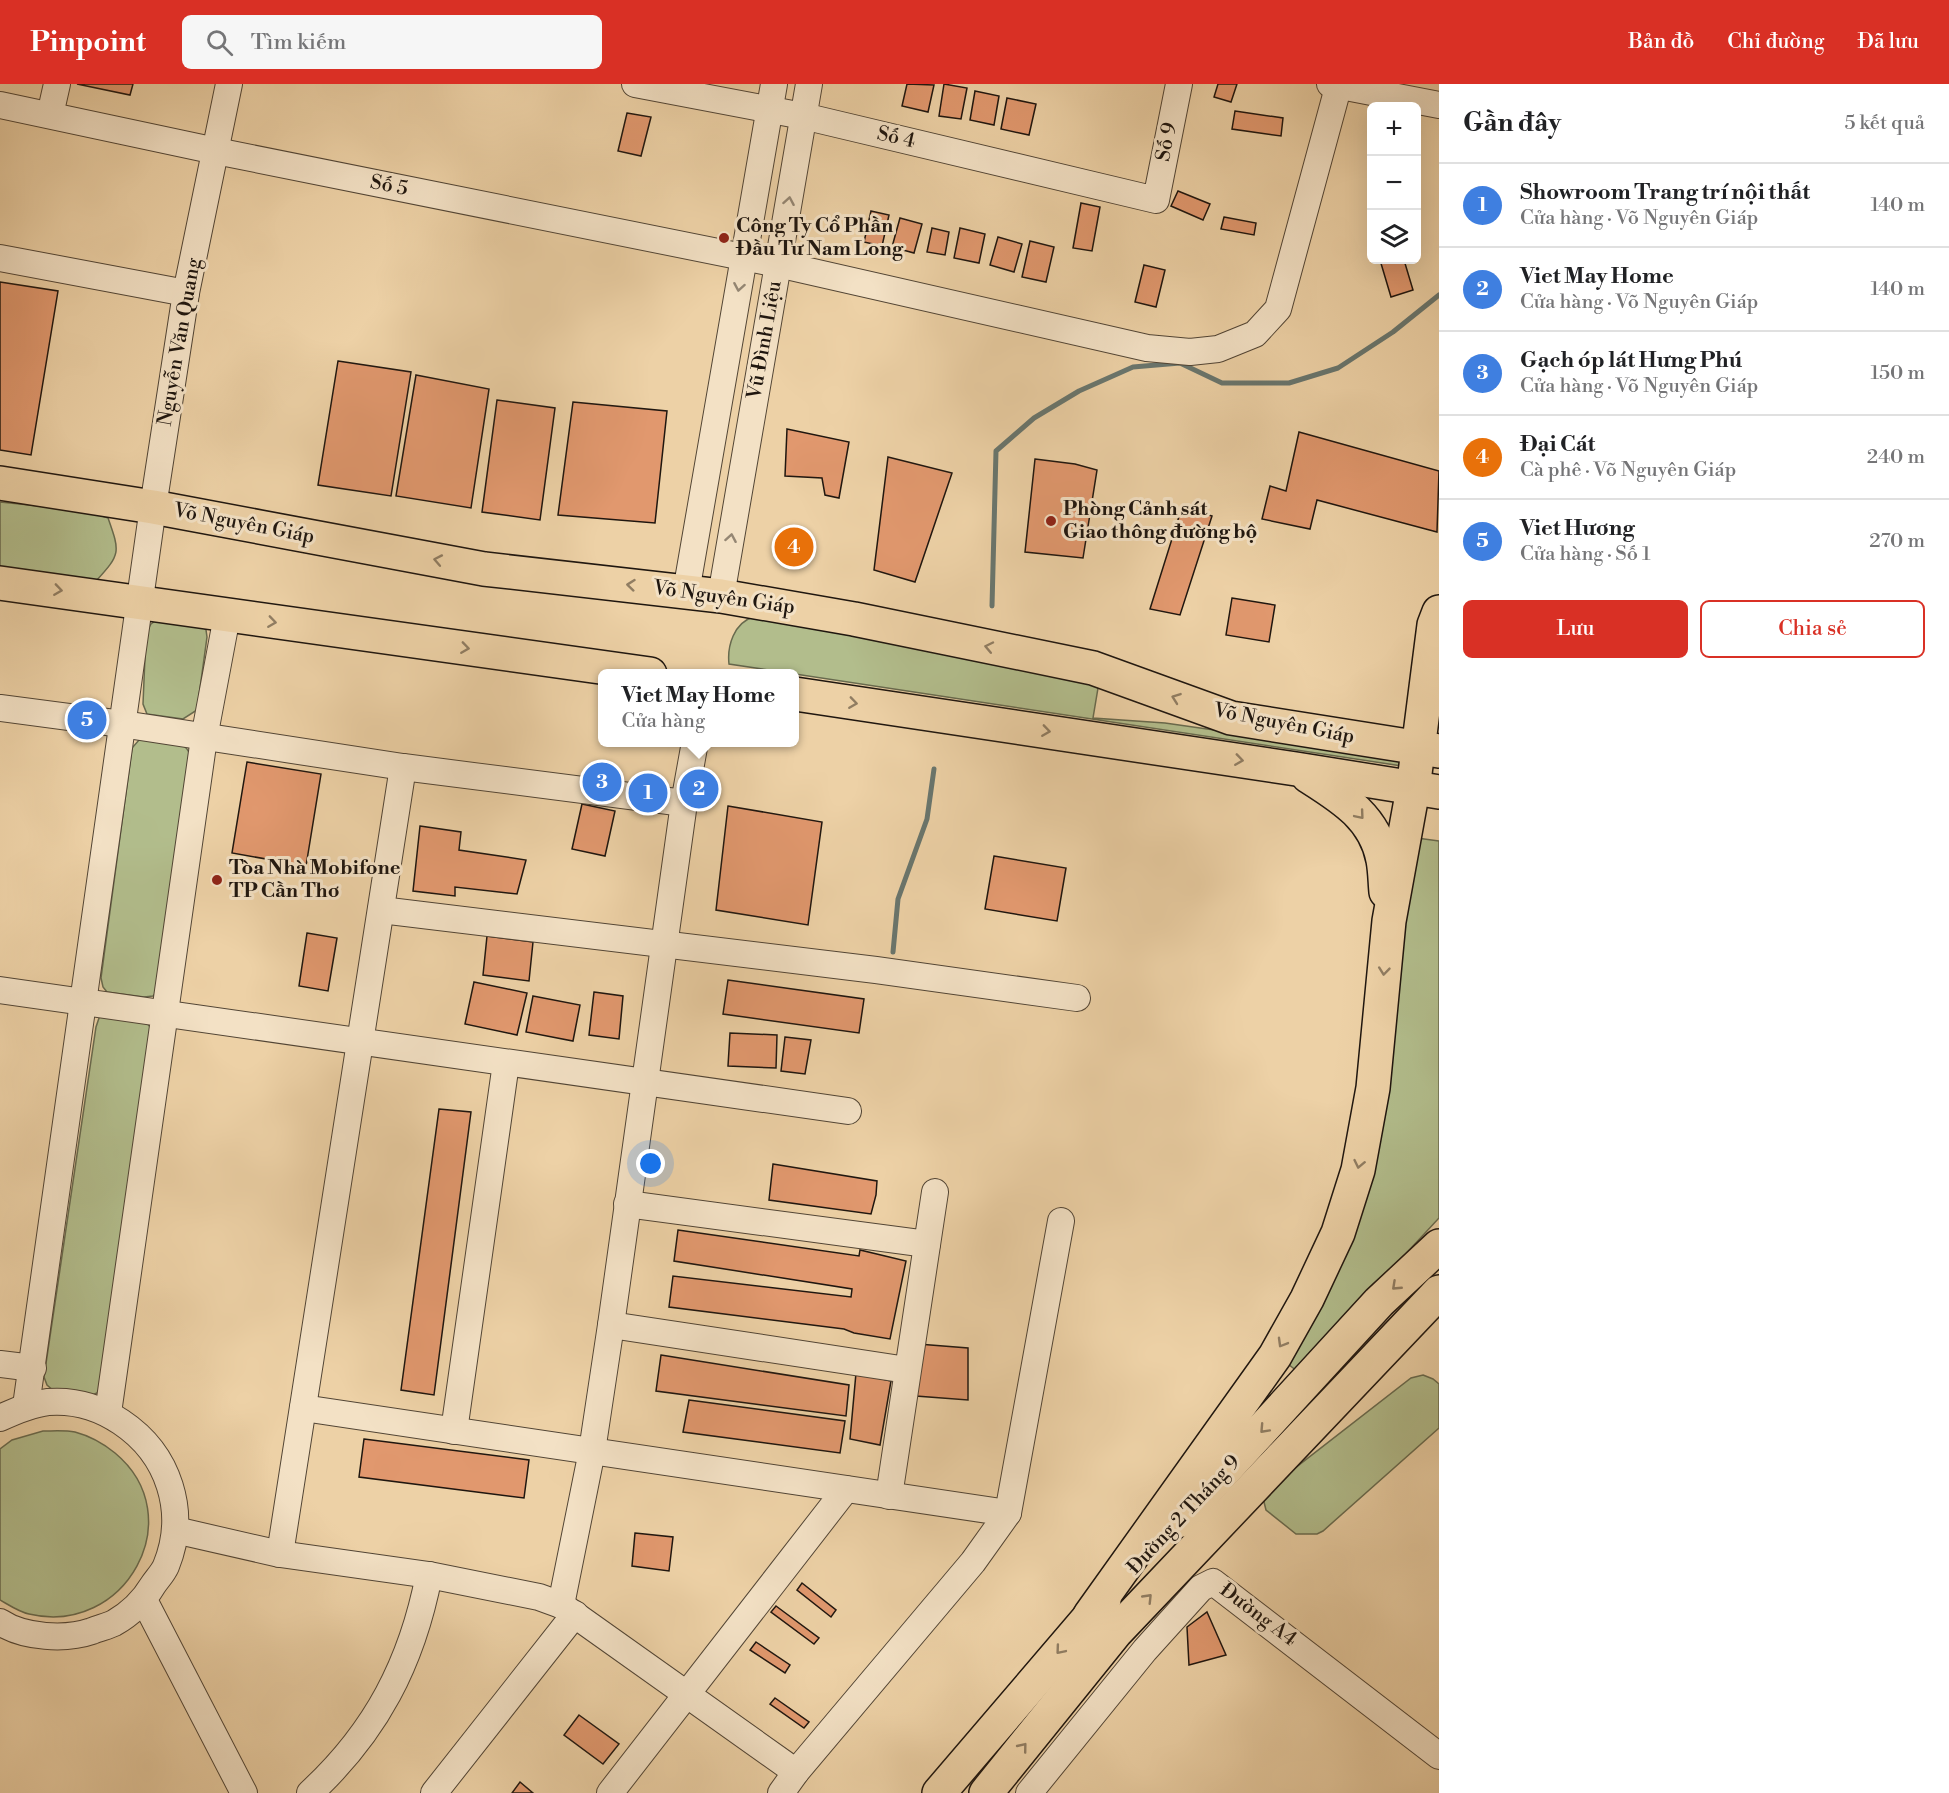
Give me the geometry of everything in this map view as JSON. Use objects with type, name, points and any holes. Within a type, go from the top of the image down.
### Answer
[{"type":"highway","name":"Võ Nguyên Giáp","points":[[0,483],[153,507],[484,569],[686,591],[854,619],[1094,668],[1231,718],[1429,750]]},
{"type":"highway","points":[[0,583],[614,669]]},
{"type":"highway","points":[[1090,1615],[1275,1356],[1307,1299],[1338,1233],[1358,1170],[1373,1088],[1389,921],[1426,790],[1434,625],[1439,612]]},
{"type":"highway","points":[[799,695],[1426,790]]},
{"type":"highway","points":[[1296,769],[1338,795],[1360,813],[1373,834],[1383,858],[1389,921]]},
{"type":"highway","name":"Đường 2 Tháng 9","points":[[939,1793],[1090,1615],[1379,1302],[1439,1246]]},
{"type":"highway","name":"Đường 2 Tháng 9","points":[[986,1793],[1116,1632],[1439,1292]]},
{"type":"highway","points":[[1300,1440],[1407,1337],[1439,1312]]},
{"type":"street","points":[[50,115],[57,84]]},
{"type":"street","name":"Nguyễn Văn Quang","points":[[26,1406],[153,507],[186,293],[229,84]]},
{"type":"street","name":"Số 4","points":[[635,84],[803,116],[1156,200]]},
{"type":"street","name":"Vũ Đình Liệu","points":[[686,591],[774,84]]},
{"type":"street","name":"Vũ Đình Liệu","points":[[722,596],[809,84]]},
{"type":"street","name":"Số 9","points":[[1156,200],[1179,84]]},
{"type":"street","points":[[1336,85],[1439,105]]},
{"type":"street","name":"Số 5","points":[[0,105],[216,151],[778,264],[1147,348],[1190,352],[1218,349],[1255,334],[1278,309],[1336,85]]},
{"type":"street","points":[[0,258],[186,293]]},
{"type":"street","points":[[108,1413],[204,738],[227,616]]},
{"type":"street","points":[[0,708],[122,724],[403,767],[684,803]]},
{"type":"street","points":[[434,1793],[568,1610],[611,1325],[684,803],[694,747]]},
{"type":"street","points":[[280,1554],[403,767]]},
{"type":"street","points":[[381,909],[876,970],[1077,998]]},
{"type":"street","points":[[0,990],[848,1112]]},
{"type":"street","points":[[454,1431],[506,1063]]},
{"type":"street","points":[[889,1496],[935,1192]]},
{"type":"street","points":[[627,1204],[927,1244]]},
{"type":"street","points":[[781,1793],[796,1772],[973,1562],[1008,1513],[1061,1221]]},
{"type":"street","points":[[611,1325],[907,1370]]},
{"type":"street","points":[[0,1364],[33,1368]]},
{"type":"street","points":[[0,1418],[26,1406],[47,1402],[68,1402],[108,1413],[138,1433],[160,1461],[173,1494],[175,1530],[165,1567],[144,1600],[114,1623],[79,1635],[42,1636],[6,1626],[0,1622]]},
{"type":"street","points":[[303,1408],[1008,1513]]},
{"type":"street","points":[[610,1793],[846,1489]]},
{"type":"street","points":[[175,1530],[280,1554],[429,1575],[539,1597],[568,1610],[796,1772]]},
{"type":"street","points":[[310,1793],[344,1757],[376,1714],[403,1666],[422,1614],[429,1575]]},
{"type":"street","name":"Đường A4","points":[[1029,1793],[1145,1650],[1201,1588],[1213,1582],[1439,1756]]},
{"type":"street","points":[[144,1600],[244,1793]]},
{"type":"green space","points":[[0,502],[88,511],[108,518],[115,538],[114,558],[96,581],[0,572]]},
{"type":"green space","points":[[753,617],[1099,682],[1093,718],[1165,723],[1398,756],[1402,766],[799,675],[799,669],[762,669],[729,664],[729,650],[733,636],[746,620]]},
{"type":"green space","points":[[158,619],[201,626],[206,630],[197,710],[183,719],[147,714],[143,704],[146,633],[151,624]]},
{"type":"green space","points":[[148,735],[179,743],[184,746],[191,757],[158,991],[153,996],[144,997],[107,992],[101,978],[132,748]]},
{"type":"green space","points":[[1417,838],[1439,841],[1439,1218],[1297,1371],[1288,1364],[1342,1236],[1405,918]]},
{"type":"green space","points":[[105,1014],[145,1021],[151,1028],[104,1383],[97,1393],[87,1397],[54,1391],[47,1385],[44,1377],[96,1027],[99,1018]]},
{"type":"green space","points":[[1423,1375],[1439,1384],[1439,1428],[1323,1531],[1317,1534],[1296,1534],[1266,1510],[1263,1498],[1268,1489],[1411,1378]]},
{"type":"green space","points":[[43,1431],[75,1432],[111,1450],[137,1479],[148,1508],[147,1538],[137,1566],[119,1590],[94,1608],[63,1616],[29,1614],[0,1600],[0,1449],[12,1440]]},
{"type":"building","points":[[77,84],[133,84],[130,95]]},
{"type":"building","points":[[907,84],[934,85],[928,112],[902,106]]},
{"type":"building","points":[[944,84],[967,88],[961,119],[939,116]]},
{"type":"building","points":[[1218,84],[1237,84],[1231,102],[1214,97]]},
{"type":"building","points":[[975,91],[999,96],[994,125],[970,120]]},
{"type":"building","points":[[1007,98],[1036,104],[1029,135],[1001,129]]},
{"type":"building","points":[[1235,111],[1283,118],[1281,136],[1232,129]]},
{"type":"building","points":[[627,113],[651,117],[641,156],[618,151]]},
{"type":"building","points":[[1178,191],[1210,204],[1203,220],[1171,206]]},
{"type":"building","points":[[1081,203],[1100,207],[1092,251],[1073,248]]},
{"type":"building","points":[[871,211],[889,215],[882,246],[864,242]]},
{"type":"building","points":[[1224,217],[1256,223],[1254,235],[1221,229]]},
{"type":"building","points":[[900,218],[922,224],[914,253],[892,247]]},
{"type":"building","points":[[932,228],[949,232],[945,255],[927,252]]},
{"type":"building","points":[[960,228],[985,234],[979,263],[954,258]]},
{"type":"building","points":[[998,237],[1022,244],[1014,272],[990,265]]},
{"type":"building","points":[[1030,241],[1054,247],[1046,282],[1022,277]]},
{"type":"building","points":[[1381,264],[1405,264],[1413,290],[1391,297]]},
{"type":"building","points":[[1144,265],[1165,270],[1156,307],[1135,302]]},
{"type":"building","points":[[0,282],[58,291],[31,455],[0,450]]},
{"type":"building","points":[[338,361],[411,372],[391,496],[318,485]]},
{"type":"building","points":[[416,375],[489,389],[471,508],[396,496]]},
{"type":"building","points":[[497,400],[555,408],[540,520],[482,512]]},
{"type":"building","points":[[573,402],[667,411],[655,523],[558,515]]},
{"type":"building","points":[[787,429],[849,442],[839,498],[825,495],[822,478],[785,476]]},
{"type":"building","points":[[1299,432],[1439,471],[1437,532],[1317,500],[1310,529],[1262,519],[1270,486],[1286,491]]},
{"type":"building","points":[[888,457],[952,473],[915,582],[874,570]]},
{"type":"building","points":[[1035,459],[1075,464],[1097,470],[1083,558],[1025,552]]},
{"type":"building","points":[[1182,507],[1212,516],[1180,615],[1150,609]]},
{"type":"building","points":[[1232,598],[1275,605],[1269,642],[1226,635]]},
{"type":"building","points":[[247,762],[321,774],[306,866],[232,853]]},
{"type":"building","points":[[582,804],[615,811],[605,856],[572,849]]},
{"type":"building","points":[[728,806],[822,822],[808,925],[716,910]]},
{"type":"building","points":[[420,826],[461,832],[459,850],[526,860],[517,894],[455,887],[455,896],[413,891]]},
{"type":"building","points":[[994,856],[1066,868],[1057,921],[985,909]]},
{"type":"building","points":[[307,933],[337,938],[328,991],[299,986]]},
{"type":"building","points":[[487,936],[533,942],[529,981],[483,975]]},
{"type":"building","points":[[728,980],[864,999],[859,1033],[723,1014]]},
{"type":"building","points":[[474,982],[527,993],[517,1035],[465,1024]]},
{"type":"building","points":[[594,992],[623,996],[619,1039],[589,1035]]},
{"type":"building","points":[[533,996],[580,1005],[573,1041],[526,1032]]},
{"type":"building","points":[[730,1033],[777,1035],[776,1068],[728,1066]]},
{"type":"building","points":[[785,1037],[811,1040],[805,1074],[781,1071]]},
{"type":"building","points":[[439,1109],[471,1112],[434,1395],[401,1390]]},
{"type":"building","points":[[773,1164],[877,1181],[871,1214],[769,1200]]},
{"type":"building","points":[[678,1230],[859,1256],[860,1250],[906,1261],[890,1339],[844,1329],[669,1307],[673,1276],[851,1297],[852,1289],[674,1261]]},
{"type":"building","points":[[918,1344],[968,1348],[968,1400],[916,1396]]},
{"type":"building","points":[[661,1355],[849,1385],[846,1416],[656,1391]]},
{"type":"building","points":[[856,1373],[891,1381],[880,1445],[850,1439]]},
{"type":"building","points":[[689,1400],[845,1421],[840,1453],[683,1432]]},
{"type":"building","points":[[364,1439],[529,1460],[524,1498],[359,1477]]},
{"type":"building","points":[[635,1533],[673,1537],[669,1571],[632,1566]]},
{"type":"building","points":[[802,1583],[836,1610],[831,1617],[797,1590]]},
{"type":"building","points":[[776,1606],[819,1638],[814,1644],[771,1612]]},
{"type":"building","points":[[1207,1612],[1226,1655],[1189,1665],[1187,1627]]},
{"type":"building","points":[[756,1642],[790,1665],[785,1673],[750,1650]]},
{"type":"building","points":[[775,1698],[809,1722],[804,1728],[770,1704]]},
{"type":"building","points":[[579,1715],[619,1744],[603,1764],[564,1735]]},
{"type":"building","points":[[520,1782],[533,1793],[512,1793]]},
{"type":"waterway","points":[[992,606],[996,451],[1034,418],[1079,391],[1133,367],[1180,363],[1222,383],[1289,383],[1338,368],[1393,332],[1439,295]]},
{"type":"waterway","points":[[893,952],[898,899],[927,819],[934,769]]},
{"type":"place","name":"Công Ty Cổ Phần Đầu Tư Nam Long","points":[[724,238]]},
{"type":"place","name":"Phòng Cảnh sát Giao thông đường bộ","points":[[1051,521]]},
{"type":"place","name":"Đại Cát","points":[[794,547]]},
{"type":"place","name":"Viet Hương","points":[[87,720]]},
{"type":"place","name":"Gạch óp lát Hưng Phú","points":[[602,782]]},
{"type":"place","name":"Viet May Home","points":[[699,789]]},
{"type":"place","name":"Showroom Trang trí nội thất","points":[[648,793]]},
{"type":"place","name":"Tòa Nhà Mobifone TP Cần Thơ","points":[[217,880]]}]
